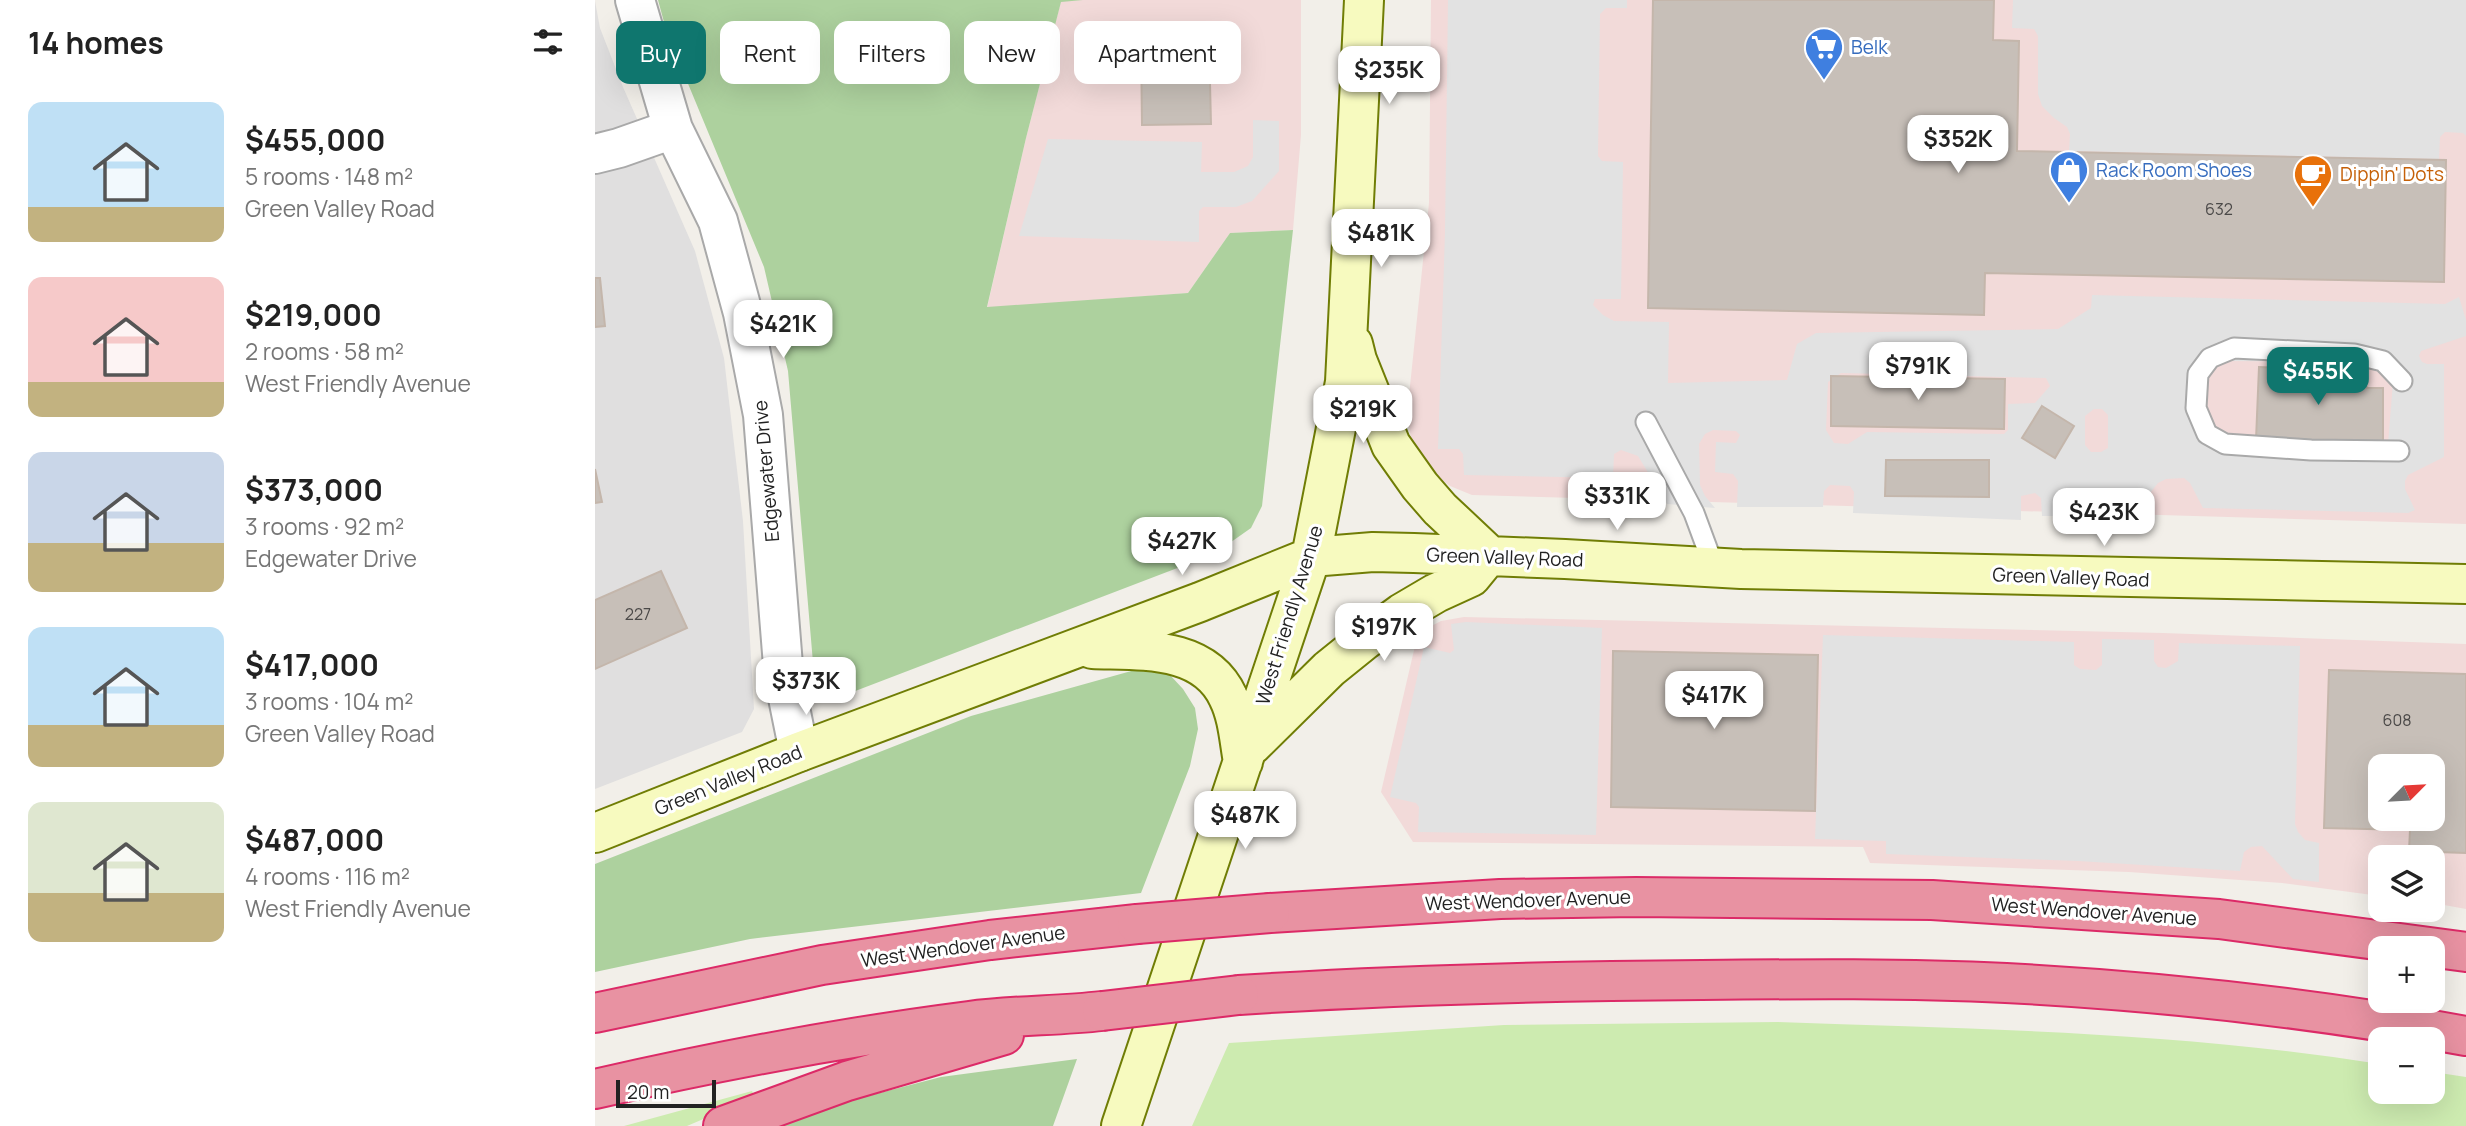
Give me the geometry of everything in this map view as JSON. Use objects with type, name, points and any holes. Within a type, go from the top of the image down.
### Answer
[{"type":"highway","name":"West Wendover Avenue","points":[[595,1013],[822,965],[990,940],[1270,913],[1514,898],[1932,900],[2219,919],[2464,951]]},
{"type":"highway","points":[[595,1089],[831,1041],[972,1020],[1090,1012],[1239,995],[1568,981],[2004,983],[2200,998],[2385,1021],[2466,1036]]},
{"type":"highway","points":[[723,1126],[847,1081],[1090,1012]]},
{"type":"main road","name":"West Friendly Avenue","points":[[1121,1126],[1311,557],[1345,382],[1364,0]]},
{"type":"main road","points":[[1245,756],[1329,669],[1402,613],[1471,577],[1489,555],[1440,509],[1391,445],[1357,360],[1348,326]]},
{"type":"main road","name":"Green Valley Road","points":[[595,833],[799,752],[1200,602],[1311,557],[1373,552],[1489,555],[1714,567],[2126,579],[2466,584]]},
{"type":"main road","points":[[1072,648],[1178,655],[1200,665],[1228,696],[1245,756]]},
{"type":"street","name":"Edgewater Drive","points":[[635,0],[673,129],[718,221],[746,325],[764,415],[784,678],[799,752]]},
{"type":"street","points":[[595,154],[673,129]]},
{"type":"lane","points":[[2399,451],[2311,450],[2225,444],[2207,434],[2196,408],[2198,374],[2210,358],[2234,348],[2354,354],[2383,360],[2402,381]]},
{"type":"lane","points":[[1646,422],[1695,513],[1714,567]]},
{"type":"shaded area","points":[[1301,0],[1301,135],[1293,230],[1230,233],[1188,293],[987,308],[1040,84],[1060,84],[1060,21],[1056,21],[1061,1]]},
{"type":"shaded area","points":[[1431,0],[2466,0],[2466,524],[1472,495],[1450,486],[1431,472],[1418,457],[1407,415],[1429,203]]},
{"type":"shaded area","points":[[1448,0],[1627,0],[1627,8],[1606,8],[1600,14],[1598,156],[1602,161],[1623,162],[1621,299],[1595,299],[1593,305],[1614,321],[1669,322],[1668,383],[1787,380],[1797,344],[1816,333],[2058,329],[2091,308],[2092,295],[2445,304],[2459,297],[2466,320],[2466,336],[2421,351],[2419,356],[2422,362],[2427,364],[2444,364],[2444,457],[2408,475],[2405,489],[2415,510],[2408,513],[2203,508],[2190,483],[2184,478],[2166,479],[2158,483],[2150,493],[2150,517],[2104,516],[2103,498],[2097,491],[2089,489],[2083,492],[2081,516],[2042,516],[2041,498],[2035,493],[2021,496],[2021,520],[1853,513],[1854,492],[1850,486],[1830,485],[1824,491],[1823,507],[1737,507],[1738,481],[1733,474],[1715,472],[1716,442],[1736,443],[1740,435],[1736,431],[1713,430],[1705,434],[1699,444],[1700,485],[1715,508],[1667,504],[1638,456],[1621,450],[1614,454],[1613,478],[1464,475],[1463,454],[1459,449],[1438,449],[1445,232]],"holes":[[[2226,361],[2359,362],[2385,372],[2393,382],[2388,444],[2228,442],[2207,424],[2201,402],[2205,380],[2212,368]],[[1841,373],[2046,378],[2050,386],[2035,403],[2008,404],[2008,430],[2004,434],[1867,432],[1848,444],[1834,443],[1826,430],[1828,382]],[[2094,409],[2102,409],[2108,415],[2108,448],[2101,452],[2091,452],[2085,445],[2085,416]]]},
{"type":"shaded area","points":[[2013,0],[2466,0],[2466,136],[2463,133],[2445,132],[2440,137],[2439,159],[2069,151],[2070,134],[2067,127],[2042,106],[2038,94],[2038,36],[2034,29],[2012,28]]},
{"type":"shaded area","points":[[595,1],[600,28],[616,69],[616,84],[622,84],[695,251],[724,358],[743,521],[754,709],[742,732],[595,789]]},
{"type":"shaded area","points":[[1253,120],[1279,121],[1279,171],[1252,201],[1236,207],[1203,207],[1199,211],[1199,242],[1019,236],[1048,139],[1202,142],[1201,172],[1234,172],[1248,166],[1253,157]]},
{"type":"shaded area","points":[[1464,617],[2163,633],[2466,644],[2466,909],[2445,905],[2445,845],[2368,845],[2368,894],[2282,883],[2129,872],[1870,863],[1863,847],[1413,842],[1381,792],[1418,633],[1441,621]]},
{"type":"shaded area","points":[[1466,622],[1602,628],[1596,835],[1418,832],[1419,807],[1416,803],[1390,797],[1424,647],[1450,653],[1454,650],[1451,624]]},
{"type":"shaded area","points":[[1823,635],[2074,642],[2074,665],[2080,669],[2096,670],[2102,665],[2102,639],[2154,640],[2154,661],[2158,667],[2166,668],[2178,661],[2179,643],[2300,646],[2295,824],[2305,840],[2319,843],[2319,882],[2293,879],[2262,846],[2251,847],[2244,852],[2240,871],[2078,861],[1886,854],[1886,841],[1815,839]]},
{"type":"green space","points":[[658,0],[1083,0],[1061,2],[1056,21],[964,21],[964,84],[1040,84],[987,307],[1188,293],[1230,233],[1293,230],[1262,506],[1251,528],[1214,554],[837,698],[819,690],[814,674],[788,371],[764,267],[688,84],[706,84],[706,21],[664,21]]},
{"type":"green space","points":[[1142,668],[1170,675],[1183,689],[1195,708],[1198,729],[1190,766],[1141,893],[750,939],[595,972],[595,864],[971,716]]},
{"type":"green space","points":[[1778,1022],[2080,1034],[2230,1045],[2368,1062],[2368,1104],[2445,1104],[2445,1074],[2466,1077],[2466,1126],[1192,1126],[1229,1043],[1504,1025]]},
{"type":"green space","points":[[1077,1059],[1053,1126],[779,1126],[818,1109],[941,1077]]},
{"type":"green space","points":[[752,1091],[755,1097],[687,1126],[624,1126]]},
{"type":"building","points":[[1653,0],[1994,0],[1993,40],[2019,41],[2017,151],[2446,160],[2444,282],[1985,273],[1984,315],[1648,308]]},
{"type":"building","points":[[1142,84],[1210,84],[1211,124],[1142,125]]},
{"type":"building","points":[[595,278],[600,278],[605,326],[595,327]]},
{"type":"building","points":[[2259,367],[2360,373],[2367,388],[2383,388],[2383,443],[2256,440]]},
{"type":"building","points":[[1831,376],[2005,379],[2004,429],[1831,426]]},
{"type":"building","points":[[2042,406],[2074,426],[2055,458],[2022,438]]},
{"type":"building","points":[[1886,460],[1989,460],[1989,497],[1885,496]]},
{"type":"building","points":[[595,469],[602,502],[595,503]]},
{"type":"building","points":[[661,571],[687,628],[595,669],[595,600]]},
{"type":"building","points":[[1613,651],[1818,655],[1815,811],[1611,807]]},
{"type":"building","points":[[2329,670],[2466,674],[2466,853],[2445,852],[2445,845],[2409,845],[2410,831],[2445,831],[2445,754],[2368,754],[2368,829],[2324,828]]},
{"type":"place","name":"Belk","points":[[1824,81]]},
{"type":"place","name":"Rack Room Shoes","points":[[2069,204]]},
{"type":"place","name":"Dippin' Dots","points":[[2313,208]]}]
